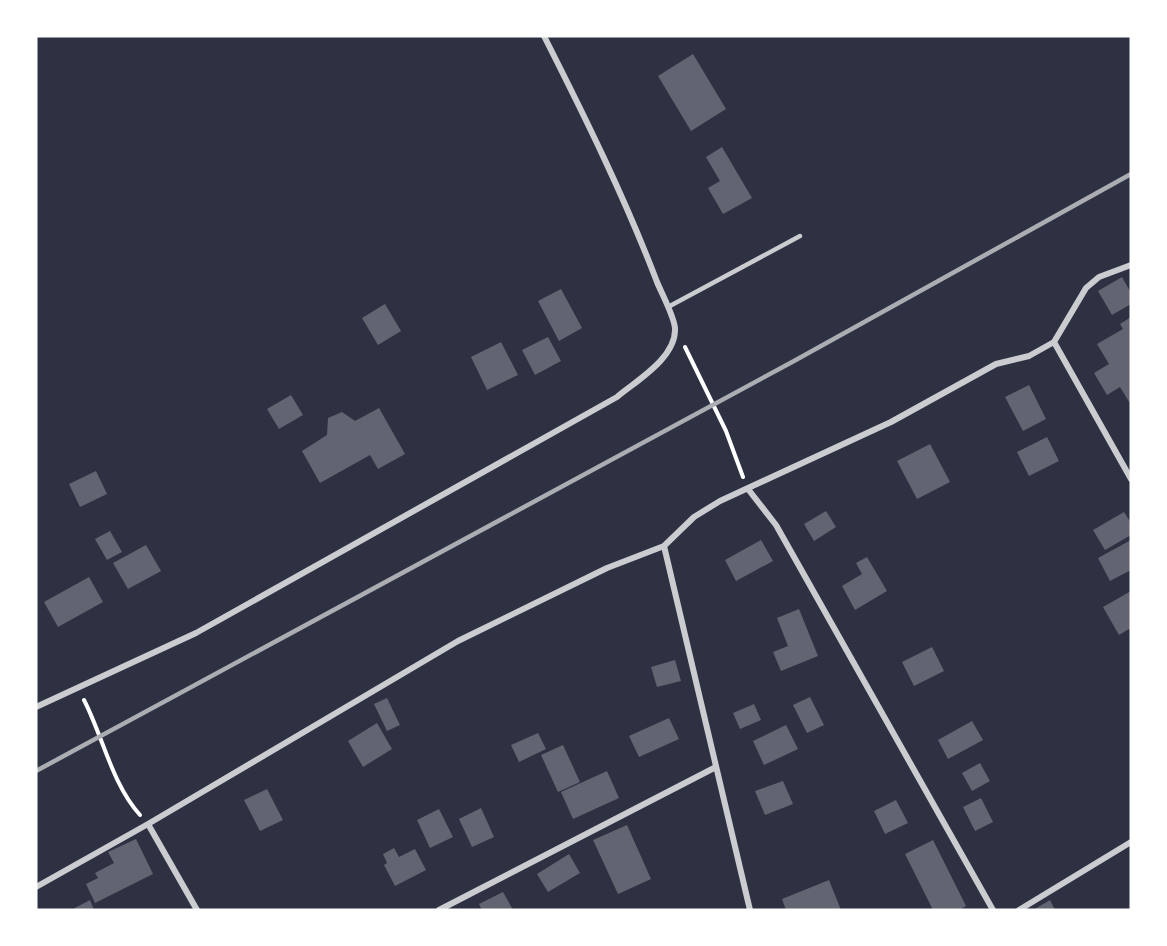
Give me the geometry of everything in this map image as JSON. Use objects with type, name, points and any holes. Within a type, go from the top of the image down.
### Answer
[{"type":"street","points":[[36,707],[196,633],[617,397],[664,356],[670,348],[675,329],[667,307],[594,135],[544,36]]},
{"type":"street","points":[[36,886],[148,824],[458,641],[607,567],[664,546],[694,517],[891,422],[996,364],[1029,356],[1053,342],[1086,288],[1099,277],[1131,265]]},
{"type":"street","points":[[1053,342],[1131,479]]},
{"type":"street","points":[[748,489],[776,525],[993,910]]},
{"type":"street","points":[[664,546],[750,910]]},
{"type":"street","points":[[439,910],[716,767]]},
{"type":"street","points":[[148,824],[197,910]]},
{"type":"street","points":[[1019,910],[1131,842]]},
{"type":"lane","points":[[667,307],[800,236]]},
{"type":"path","points":[[675,329],[726,431],[748,489]]},
{"type":"path","points":[[82,695],[108,759],[133,807],[148,824]]},
{"type":"building","points":[[693,54],[726,109],[691,131],[658,76]]},
{"type":"building","points":[[722,147],[752,198],[723,214],[708,188],[720,181],[706,157]]},
{"type":"building","points":[[1122,277],[1131,293],[1131,304],[1112,315],[1098,291]]},
{"type":"building","points":[[561,289],[582,328],[559,341],[538,301]]},
{"type":"building","points":[[385,304],[401,331],[378,345],[362,318]]},
{"type":"building","points":[[1131,317],[1131,405],[1120,387],[1107,395],[1094,373],[1109,364],[1097,344],[1123,329],[1120,324]]},
{"type":"building","points":[[548,337],[561,361],[535,375],[522,350]]},
{"type":"building","points":[[501,342],[518,375],[487,390],[471,357]]},
{"type":"building","points":[[1029,385],[1046,419],[1023,431],[1005,397]]},
{"type":"building","points":[[291,395],[303,415],[279,429],[267,409]]},
{"type":"building","points":[[379,408],[405,454],[378,469],[370,455],[320,483],[302,451],[327,435],[328,418],[342,412],[355,421]]},
{"type":"building","points":[[1047,437],[1059,461],[1029,476],[1017,452]]},
{"type":"building","points":[[930,444],[950,482],[917,499],[897,461]]},
{"type":"building","points":[[96,471],[107,494],[80,507],[69,484]]},
{"type":"building","points":[[826,511],[836,527],[814,541],[804,524]]},
{"type":"building","points":[[1124,512],[1131,523],[1131,535],[1105,550],[1093,530]]},
{"type":"building","points":[[110,531],[122,552],[107,560],[95,539]]},
{"type":"building","points":[[761,540],[773,561],[736,581],[725,560]]},
{"type":"building","points":[[1131,540],[1131,570],[1110,581],[1098,558]]},
{"type":"building","points":[[146,545],[161,571],[128,589],[113,563]]},
{"type":"building","points":[[867,557],[887,591],[855,610],[842,586],[862,574],[856,563]]},
{"type":"building","points":[[89,577],[103,602],[58,627],[44,602]]},
{"type":"building","points":[[1131,591],[1131,632],[1129,629],[1119,635],[1103,607]]},
{"type":"building","points":[[799,609],[818,656],[781,671],[773,652],[788,646],[777,618]]},
{"type":"building","points":[[932,647],[944,671],[914,686],[902,662]]},
{"type":"building","points":[[675,660],[681,681],[657,687],[651,667]]},
{"type":"building","points":[[810,697],[824,725],[807,733],[793,705]]},
{"type":"building","points":[[387,698],[400,725],[387,731],[374,704]]},
{"type":"building","points":[[754,704],[761,720],[740,729],[733,713]]},
{"type":"building","points":[[669,718],[679,739],[639,757],[629,736]]},
{"type":"building","points":[[972,721],[983,740],[948,759],[938,740]]},
{"type":"building","points":[[377,723],[392,749],[363,767],[348,741]]},
{"type":"building","points":[[786,725],[798,749],[764,765],[753,741]]},
{"type":"building","points":[[538,733],[546,749],[519,762],[511,745]]},
{"type":"building","points":[[563,745],[580,782],[558,792],[541,755]]},
{"type":"building","points":[[980,763],[990,781],[972,791],[962,773]]},
{"type":"building","points":[[607,771],[619,798],[573,819],[561,792]]},
{"type":"building","points":[[783,781],[793,804],[765,815],[755,791]]},
{"type":"building","points":[[267,789],[283,820],[260,831],[244,800]]},
{"type":"building","points":[[981,798],[993,822],[975,831],[963,807]]},
{"type":"building","points":[[896,800],[908,823],[885,834],[874,811]]},
{"type":"building","points":[[481,808],[494,837],[472,847],[459,819]]},
{"type":"building","points":[[439,809],[453,837],[430,848],[417,820]]},
{"type":"building","points":[[627,825],[651,879],[618,894],[593,840]]},
{"type":"building","points":[[136,839],[153,874],[95,903],[86,884],[98,878],[95,873],[114,863],[108,852]]},
{"type":"building","points":[[933,840],[966,906],[959,910],[933,910],[905,854]]},
{"type":"building","points":[[394,848],[399,857],[415,849],[426,870],[395,886],[384,865],[387,863],[383,854]]},
{"type":"building","points":[[569,854],[580,873],[548,892],[537,874]]},
{"type":"building","points":[[829,880],[841,910],[786,910],[782,899]]},
{"type":"building","points":[[503,892],[513,910],[482,910],[479,904]]},
{"type":"building","points":[[90,900],[94,910],[71,910]]},
{"type":"building","points":[[1050,900],[1055,910],[1033,910]]},
{"type":"railway","points":[[36,771],[794,361],[1131,174]]}]
